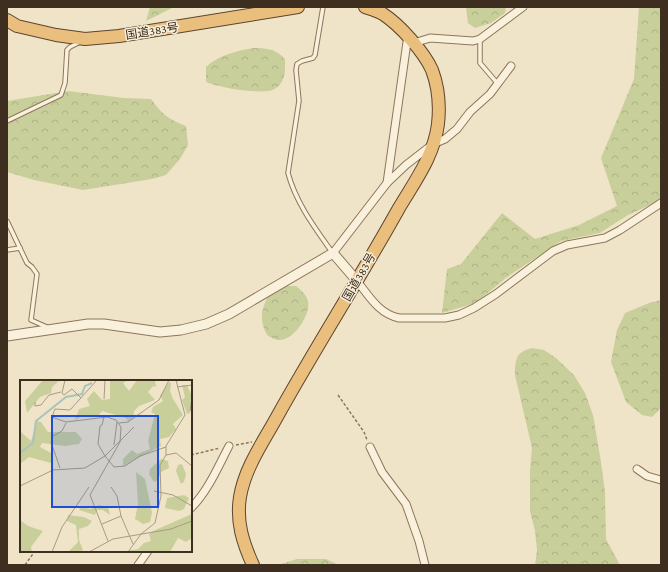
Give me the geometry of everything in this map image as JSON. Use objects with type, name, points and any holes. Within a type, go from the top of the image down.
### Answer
[{"type":"highway","name":"国道383号","points":[[7,20],[17,26],[56,35],[88,38],[119,36],[298,7]]},
{"type":"highway","name":"国道383号","points":[[254,565],[243,542],[239,518],[240,498],[245,476],[299,377],[428,160],[438,124],[438,95],[431,68],[411,39],[398,25],[382,13],[366,7]]},
{"type":"street","points":[[387,183],[411,39],[430,38],[473,41],[480,39],[523,7]]},
{"type":"street","points":[[7,336],[88,324],[104,324],[160,332],[181,330],[206,324],[229,314],[333,253],[387,183],[433,144],[445,139],[457,129],[470,112],[490,94],[511,66]]},
{"type":"street","points":[[333,253],[382,311],[399,318],[444,318],[459,315],[474,308],[496,294],[553,251],[567,245],[605,238],[661,203]]},
{"type":"street","points":[[192,507],[207,487],[229,446]]},
{"type":"street","points":[[370,447],[382,472],[406,504],[425,565]]},
{"type":"street","points":[[637,469],[648,476],[661,480]]},
{"type":"street","points":[[138,565],[147,552]]},
{"type":"lane","points":[[323,7],[314,58],[302,61],[298,64],[296,70],[299,100],[288,173],[300,202],[314,227],[333,253]]},
{"type":"lane","points":[[7,121],[61,95],[65,83],[67,50],[88,38]]},
{"type":"lane","points":[[480,39],[480,62],[498,84]]},
{"type":"lane","points":[[7,221],[27,263],[32,267],[36,274],[31,320],[52,329]]},
{"type":"lane","points":[[7,250],[20,248]]},
{"type":"path","points":[[338,395],[364,432],[370,447]]},
{"type":"path","points":[[192,455],[264,440]]},
{"type":"path","points":[[25,565],[34,552]]},
{"type":"green space","points":[[150,7],[174,7],[146,21]]},
{"type":"green space","points":[[462,7],[506,7],[505,13],[491,23],[475,28],[468,23],[466,8]]},
{"type":"green space","points":[[639,7],[661,7],[661,200],[628,215],[600,233],[561,241],[507,277],[476,303],[442,313],[447,269],[461,264],[502,213],[535,239],[579,225],[617,206],[601,158],[634,79]]},
{"type":"green space","points":[[253,48],[270,50],[278,53],[285,59],[283,80],[273,90],[245,91],[206,82],[206,67],[216,59],[228,54]]},
{"type":"green space","points":[[68,91],[124,98],[151,99],[166,116],[186,126],[188,145],[180,159],[166,175],[152,179],[83,190],[34,180],[7,172],[7,101]]},
{"type":"green space","points":[[288,286],[296,286],[305,294],[308,301],[307,313],[296,332],[285,339],[277,340],[267,335],[264,329],[262,318],[263,307],[271,290]]},
{"type":"green space","points":[[661,300],[661,408],[652,417],[642,415],[626,402],[611,362],[617,330],[625,313],[649,303]]},
{"type":"green space","points":[[532,348],[544,350],[556,358],[574,375],[585,393],[593,415],[601,462],[605,492],[606,539],[620,565],[535,565],[537,550],[535,531],[530,511],[530,470],[532,448],[515,375],[516,360],[520,354]]},
{"type":"green space","points":[[297,559],[326,559],[339,565],[278,565]]}]
